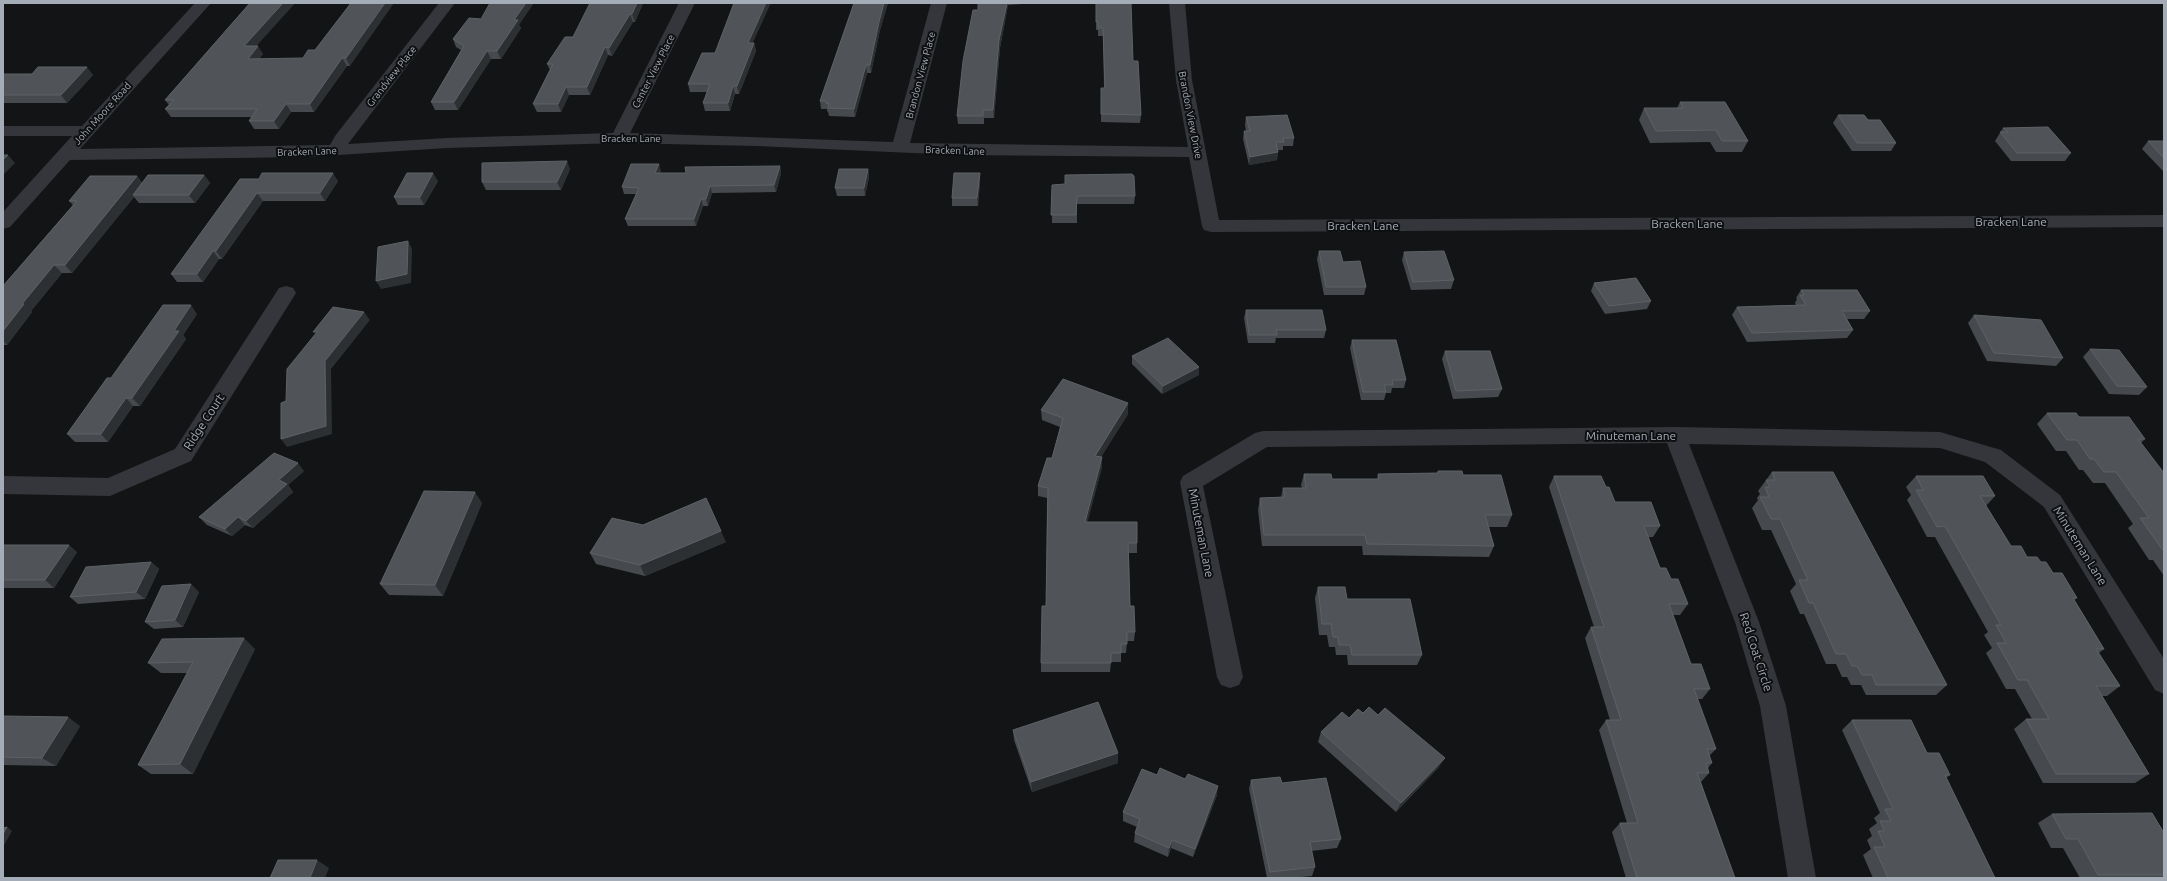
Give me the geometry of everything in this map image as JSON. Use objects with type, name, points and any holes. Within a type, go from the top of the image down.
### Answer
[{"type":"street","name":"John Moore Road","points":[[3,223],[203,3]]},
{"type":"street","name":"Grandview Place","points":[[337,150],[341,140],[448,3]]},
{"type":"street","name":"Center View Place","points":[[619,138],[687,3]]},
{"type":"street","name":"Brandon View Place","points":[[900,148],[939,3]]},
{"type":"street","name":"Brandon View Drive","points":[[1177,3],[1182,64],[1211,226]]},
{"type":"street","points":[[3,131],[86,131]]},
{"type":"street","name":"Bracken Lane","points":[[64,155],[217,154],[337,150],[454,143],[619,138],[756,141],[900,148],[1037,152],[1198,152]]},
{"type":"street","name":"Bracken Lane","points":[[1211,226],[2164,221]]},
{"type":"street","name":"Ridge Court","points":[[3,485],[110,487],[182,455],[286,293]]},
{"type":"street","name":"Minuteman Lane","points":[[1230,677],[1191,482],[1263,439],[1676,435],[1940,440],[1993,456],[2052,501],[2164,682]]},
{"type":"street","name":"Red Coat Circle","points":[[1676,435],[1747,622],[1773,706],[1802,878]]},
{"type":"building","points":[[250,3],[283,3],[244,46],[258,46],[248,59],[303,58],[308,50],[315,50],[351,3],[385,3],[346,58],[342,58],[310,104],[286,104],[274,121],[249,121],[257,109],[165,109],[174,100],[165,100]]},
{"type":"building","points":[[490,3],[526,3],[514,20],[518,20],[497,51],[487,51],[454,102],[431,102],[464,46],[453,39],[469,18],[481,19]]},
{"type":"building","points":[[590,3],[637,3],[632,14],[630,14],[609,48],[605,47],[587,87],[566,87],[558,104],[533,104],[553,64],[547,64],[565,37],[573,37]]},
{"type":"building","points":[[734,3],[766,3],[748,43],[754,43],[737,86],[733,86],[728,103],[703,103],[710,84],[688,84],[702,53],[715,53]]},
{"type":"building","points":[[854,3],[884,3],[870,65],[866,65],[854,109],[828,108],[829,104],[826,103],[826,101],[820,101]]},
{"type":"building","points":[[978,3],[1007,3],[999,40],[993,110],[983,110],[983,116],[957,116],[963,61],[973,10],[978,10]]},
{"type":"building","points":[[1096,3],[1131,3],[1133,61],[1138,61],[1141,115],[1101,114],[1101,88],[1105,88],[1103,28],[1098,28],[1098,22],[1096,22]]},
{"type":"building","points":[[38,67],[87,67],[61,95],[3,95],[3,74],[32,74]]},
{"type":"building","points":[[1680,102],[1725,102],[1748,141],[1722,141],[1716,130],[1656,131],[1644,108],[1683,108]]},
{"type":"building","points":[[1287,115],[1294,138],[1283,138],[1284,142],[1276,142],[1278,152],[1250,157],[1244,131],[1250,131],[1246,117]]},
{"type":"building","points":[[1838,115],[1864,115],[1868,120],[1880,120],[1896,143],[1857,143]]},
{"type":"building","points":[[2048,127],[2071,153],[2017,153],[2000,132],[2008,132],[2003,128]]},
{"type":"building","points":[[2148,141],[2164,141],[2164,158]]},
{"type":"building","points":[[3,155],[8,155],[3,160]]},
{"type":"building","points":[[567,161],[557,182],[482,182],[482,163]]},
{"type":"building","points":[[631,164],[659,164],[655,173],[686,173],[685,167],[780,166],[774,185],[710,186],[706,199],[701,199],[694,219],[625,219],[639,188],[622,187]]},
{"type":"building","points":[[839,169],[868,169],[864,188],[835,188]]},
{"type":"building","points":[[262,173],[333,173],[320,193],[257,193],[216,251],[213,251],[197,274],[171,274],[240,179],[259,179]]},
{"type":"building","points":[[407,173],[433,173],[420,197],[394,197]]},
{"type":"building","points":[[954,173],[980,173],[977,198],[952,198]]},
{"type":"building","points":[[1132,174],[1134,176],[1135,196],[1077,196],[1076,215],[1051,215],[1052,185],[1065,184],[1065,175]]},
{"type":"building","points":[[148,175],[204,175],[189,195],[133,195]]},
{"type":"building","points":[[90,176],[137,176],[65,265],[54,265],[22,304],[24,304],[3,331],[3,286],[77,201],[69,201]]},
{"type":"building","points":[[408,241],[407,274],[376,281],[378,247]]},
{"type":"building","points":[[1319,251],[1340,251],[1343,262],[1360,261],[1366,287],[1326,287]]},
{"type":"building","points":[[1444,251],[1454,280],[1413,282],[1404,252]]},
{"type":"building","points":[[1636,278],[1651,301],[1609,306],[1594,283]]},
{"type":"building","points":[[1801,290],[1857,290],[1870,311],[1842,311],[1853,330],[1752,333],[1737,307],[1806,305],[1800,295],[1804,295]]},
{"type":"building","points":[[163,305],[191,305],[174,331],[179,331],[132,398],[126,398],[101,434],[67,434],[107,378],[111,378]]},
{"type":"building","points":[[333,307],[364,312],[325,361],[326,426],[281,439],[281,403],[286,401],[287,369],[317,332],[313,332]]},
{"type":"building","points":[[1246,310],[1322,310],[1326,330],[1276,330],[1277,335],[1249,335]]},
{"type":"building","points":[[1974,315],[2041,320],[2063,358],[1994,353]]},
{"type":"building","points":[[1168,338],[1199,367],[1163,386],[1132,356]]},
{"type":"building","points":[[1352,340],[1396,340],[1406,380],[1392,380],[1393,385],[1384,385],[1386,392],[1363,392]]},
{"type":"building","points":[[2090,349],[2119,350],[2147,387],[2117,386]]},
{"type":"building","points":[[1445,351],[1490,351],[1502,389],[1456,391]]},
{"type":"building","points":[[1063,379],[1128,403],[1095,456],[1102,457],[1085,522],[1137,522],[1137,543],[1128,543],[1130,606],[1134,606],[1135,632],[1127,632],[1127,644],[1121,644],[1121,653],[1111,653],[1111,663],[1041,663],[1042,606],[1046,606],[1048,488],[1038,486],[1047,458],[1052,458],[1063,418],[1041,410]]},
{"type":"building","points":[[2047,413],[2076,413],[2079,417],[2129,417],[2145,439],[2138,439],[2164,473],[2164,549],[2162,549],[2140,518],[2149,518],[2116,472],[2104,472],[2094,459],[2090,459],[2077,440],[2067,440]]},
{"type":"building","points":[[274,453],[298,463],[279,480],[287,484],[246,521],[238,517],[225,529],[199,517]]},
{"type":"building","points":[[1438,471],[1462,471],[1463,475],[1501,475],[1512,515],[1485,515],[1494,546],[1367,544],[1365,535],[1264,535],[1260,498],[1285,497],[1283,488],[1306,488],[1304,474],[1331,474],[1332,479],[1379,479],[1378,474],[1438,473]]},
{"type":"building","points":[[1772,472],[1833,472],[1947,685],[1876,685],[1872,675],[1862,675],[1857,666],[1852,666],[1846,654],[1836,654],[1813,603],[1809,603],[1799,580],[1808,580],[1780,519],[1771,519],[1760,497],[1769,497],[1765,487],[1770,487],[1766,480],[1775,480]]},
{"type":"building","points":[[1554,476],[1601,476],[1606,487],[1609,487],[1615,502],[1651,502],[1660,526],[1644,526],[1660,568],[1666,568],[1671,579],[1678,579],[1688,604],[1669,604],[1691,664],[1701,664],[1710,689],[1694,689],[1716,749],[1707,749],[1712,763],[1706,763],[1709,773],[1697,773],[1735,878],[1637,878],[1620,823],[1638,823],[1606,720],[1621,720],[1591,627],[1604,627]]},
{"type":"building","points":[[1916,476],[1983,476],[1995,496],[1980,496],[2011,546],[2021,546],[2027,557],[2037,557],[2041,562],[2046,562],[2053,573],[2062,573],[2077,598],[2073,598],[2104,649],[2096,649],[2120,686],[2096,686],[2149,774],[2056,774],[2026,719],[2049,719],[2027,680],[2018,680],[1997,643],[2006,643],[1996,625],[2001,625],[1945,526],[1937,527],[1916,490],[1923,490]]},
{"type":"building","points":[[424,491],[475,492],[435,585],[380,584]]},
{"type":"building","points":[[706,498],[721,531],[640,565],[590,553],[612,518],[643,525]]},
{"type":"building","points":[[3,545],[69,545],[45,580],[3,580]]},
{"type":"building","points":[[151,562],[136,592],[70,597],[86,567]]},
{"type":"building","points":[[191,584],[175,620],[145,622],[162,586]]},
{"type":"building","points":[[1318,587],[1345,587],[1347,599],[1410,599],[1422,655],[1352,655],[1350,645],[1339,645],[1338,637],[1333,637],[1331,624],[1322,624]]},
{"type":"building","points":[[244,638],[180,764],[138,765],[193,662],[148,663],[162,639]]},
{"type":"building","points":[[1098,702],[1118,753],[1031,782],[1013,730]]},
{"type":"building","points":[[1369,707],[1378,715],[1385,708],[1445,758],[1401,803],[1321,732],[1342,712],[1349,718],[1358,709],[1363,713]]},
{"type":"building","points":[[3,716],[68,717],[42,758],[3,757]]},
{"type":"building","points":[[1852,720],[1911,720],[1927,753],[1939,753],[1950,775],[1945,775],[1995,878],[1888,878],[1874,847],[1885,847],[1878,831],[1884,831],[1880,821],[1891,821],[1885,809],[1893,809]]},
{"type":"building","points":[[1160,768],[1185,779],[1188,774],[1218,786],[1195,849],[1172,840],[1169,848],[1135,833],[1140,819],[1123,812],[1142,769],[1157,775]]},
{"type":"building","points":[[1280,777],[1282,783],[1326,778],[1341,839],[1310,842],[1315,867],[1270,872],[1251,780]]},
{"type":"building","points":[[2152,813],[2164,833],[2164,875],[2098,875],[2078,839],[2066,839],[2052,814]]},
{"type":"building","points":[[7,827],[3,834],[3,828]]},
{"type":"building","points":[[278,860],[317,860],[310,878],[270,878]]}]
